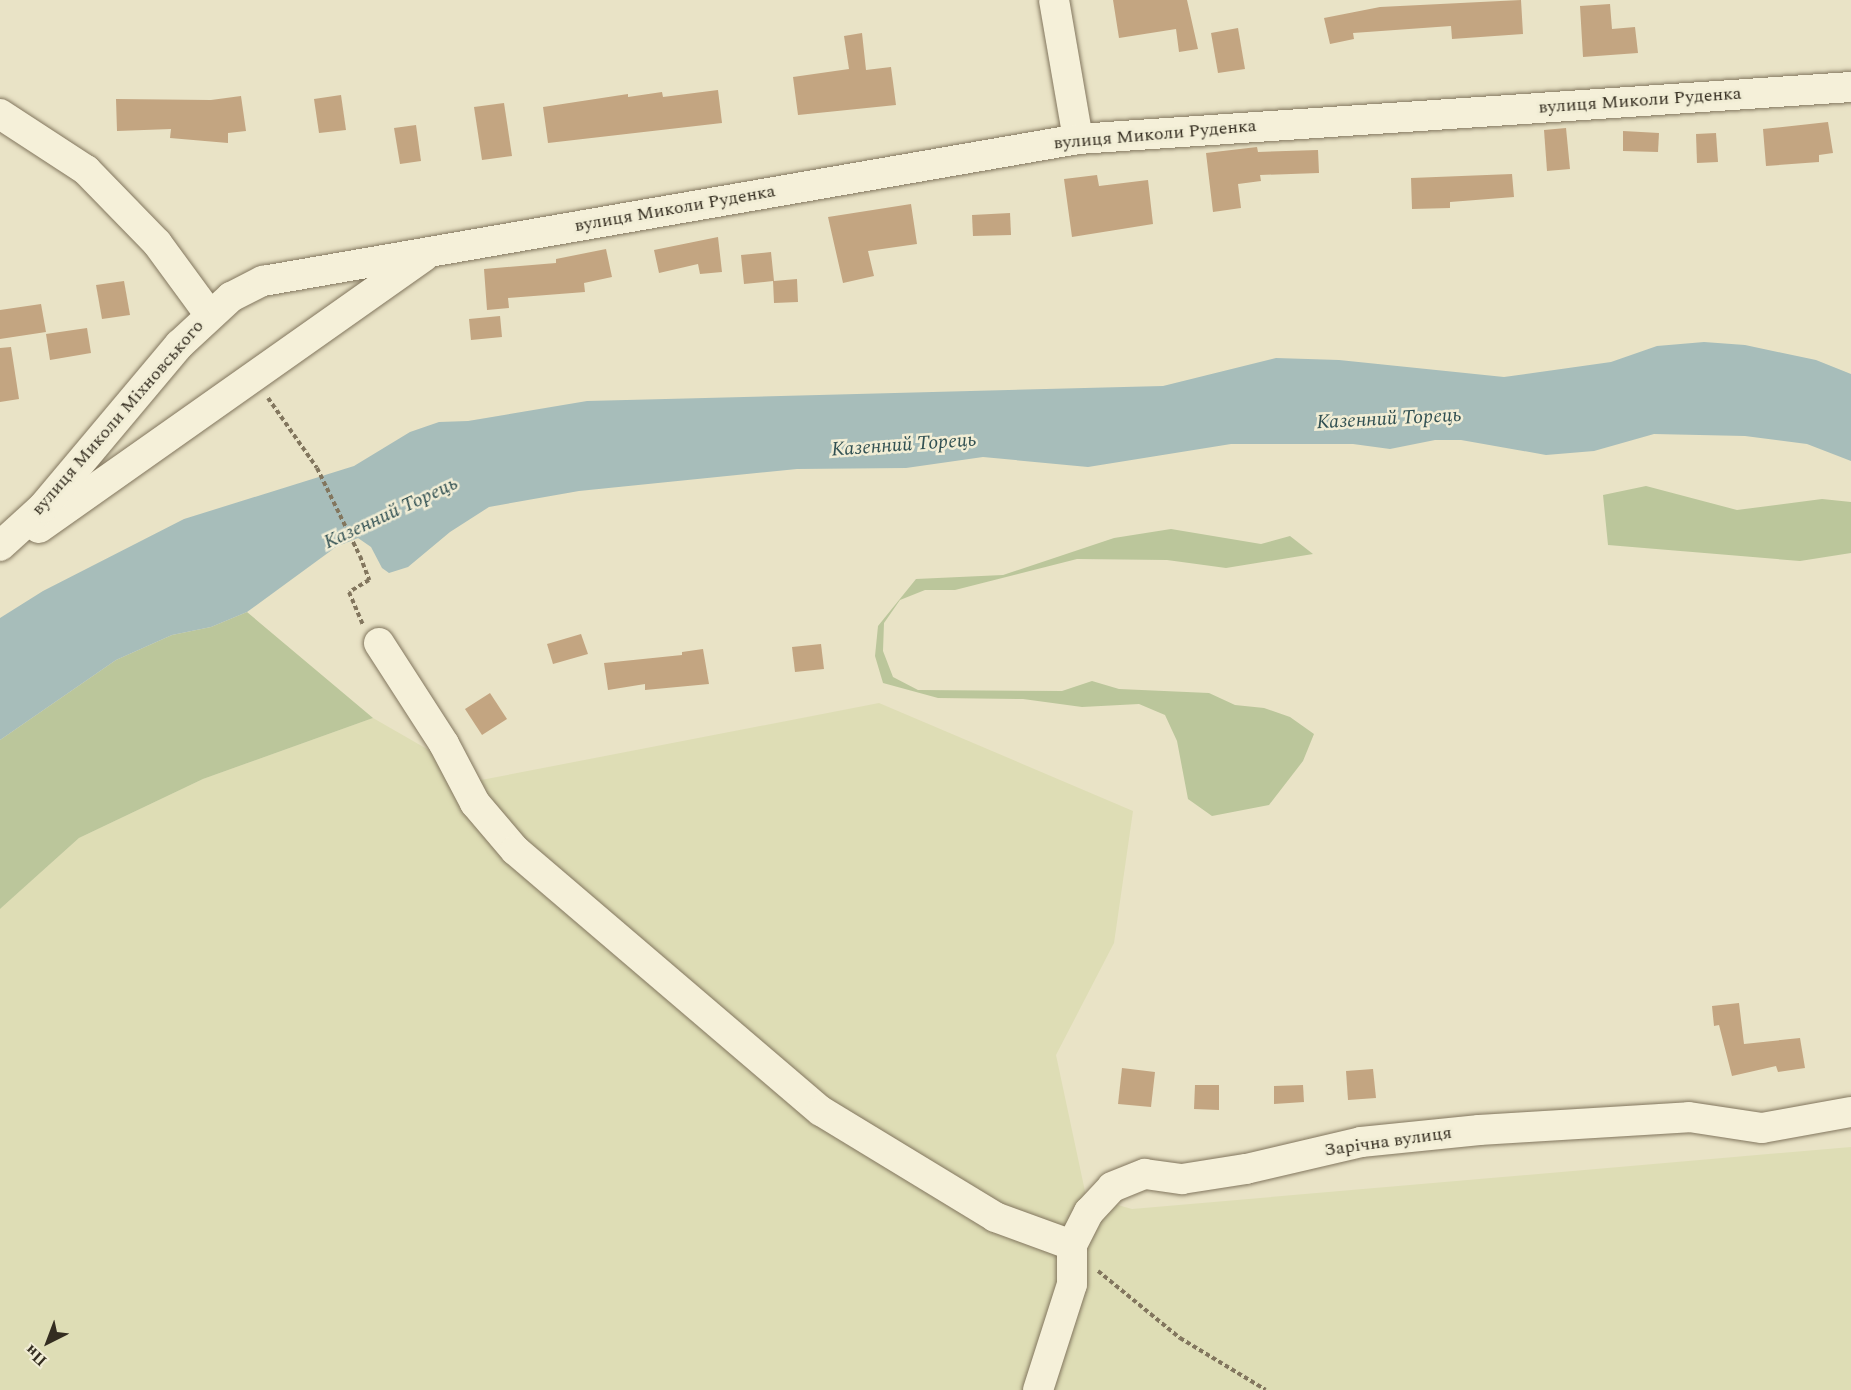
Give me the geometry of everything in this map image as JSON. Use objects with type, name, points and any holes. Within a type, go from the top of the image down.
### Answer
[{"type":"street","points":[[1054,0],[1078,138]]},
{"type":"street","name":"вулиця Миколи Руденка","points":[[209,314],[231,297],[263,281],[1078,138],[1851,87]]},
{"type":"street","points":[[0,114],[86,170],[163,251],[209,314]]},
{"type":"street","name":"вулиця Миколи Руденка","points":[[252,378],[431,251]]},
{"type":"street","name":"вулиця Миколи Міхновського","points":[[0,546],[43,507],[179,345],[209,314]]},
{"type":"street","name":"вулиця Миколи Міхновського","points":[[0,556],[252,378]]},
{"type":"street","points":[[379,643],[444,744],[475,803],[515,850],[821,1111],[995,1217],[1072,1245]]},
{"type":"street","name":"Зарічна вулиця","points":[[1038,1390],[1072,1284],[1072,1245],[1089,1212],[1112,1188],[1145,1174],[1182,1179],[1246,1169],[1361,1142],[1479,1130],[1689,1117],[1762,1128],[1851,1112]]},
{"type":"path","points":[[252,378],[317,468],[355,546],[369,580],[349,592],[367,634],[379,643]]},
{"type":"path","points":[[1072,1245],[1180,1338],[1266,1390]]},
{"type":"green space","points":[[1646,486],[1737,510],[1822,499],[1851,502],[1851,553],[1800,561],[1608,545],[1603,495]]},
{"type":"green space","points":[[1171,529],[1261,544],[1290,536],[1313,554],[1226,568],[1167,560],[1077,559],[955,590],[925,590],[900,600],[884,623],[883,651],[893,677],[918,690],[1062,691],[1092,681],[1119,689],[1209,693],[1235,705],[1264,708],[1290,717],[1314,734],[1303,761],[1269,805],[1212,816],[1188,799],[1177,741],[1165,715],[1139,704],[1082,707],[1023,699],[938,698],[883,683],[875,656],[878,626],[916,579],[1003,575],[1114,538]]},
{"type":"green space","points":[[247,612],[373,718],[203,779],[79,838],[0,909],[0,740],[116,660],[172,635],[211,627]]},
{"type":"green space","points":[[879,703],[1133,811],[1114,943],[1056,1055],[1086,1196],[1132,1209],[1851,1147],[1851,1390],[0,1390],[0,909],[79,838],[203,779],[373,718],[481,780]]},
{"type":"water","name":"Казенний Торець","points":[[1704,342],[1745,345],[1816,360],[1851,374],[1851,461],[1807,444],[1745,436],[1654,434],[1594,451],[1546,455],[1461,440],[1435,440],[1390,449],[1353,444],[1231,444],[1088,467],[983,457],[906,468],[797,469],[579,491],[489,507],[450,532],[408,567],[389,573],[382,568],[371,547],[358,538],[336,547],[247,612],[211,627],[172,635],[116,660],[0,740],[0,618],[43,591],[184,519],[354,466],[410,432],[439,422],[468,421],[587,401],[1163,386],[1276,358],[1339,360],[1504,377],[1611,362],[1657,346]]},
{"type":"building","points":[[1113,0],[1187,0],[1198,49],[1179,52],[1176,29],[1119,38]]},
{"type":"building","points":[[1521,0],[1523,34],[1452,39],[1451,26],[1353,33],[1354,39],[1330,44],[1324,18],[1380,7]]},
{"type":"building","points":[[1610,4],[1612,29],[1635,27],[1638,53],[1583,57],[1580,6]]},
{"type":"building","points":[[1238,28],[1245,69],[1218,73],[1211,33]]},
{"type":"building","points":[[862,33],[866,70],[891,67],[896,105],[798,115],[793,77],[849,69],[844,36]]},
{"type":"building","points":[[718,90],[722,123],[548,143],[543,107],[628,94],[628,97],[662,92],[663,97]]},
{"type":"building","points":[[341,95],[346,130],[319,133],[314,99]]},
{"type":"building","points":[[241,96],[246,131],[228,133],[228,143],[170,138],[171,129],[117,131],[116,99],[211,100]]},
{"type":"building","points":[[504,103],[512,156],[482,160],[474,107]]},
{"type":"building","points":[[1828,122],[1833,153],[1819,155],[1819,162],[1766,166],[1763,129]]},
{"type":"building","points":[[416,125],[421,161],[400,164],[394,128]]},
{"type":"building","points":[[1566,128],[1570,169],[1547,171],[1544,130]]},
{"type":"building","points":[[1623,131],[1659,133],[1658,152],[1623,151]]},
{"type":"building","points":[[1716,133],[1718,162],[1697,163],[1696,134]]},
{"type":"building","points":[[1257,147],[1258,152],[1318,150],[1319,173],[1260,175],[1261,181],[1238,184],[1241,208],[1213,212],[1206,153]]},
{"type":"building","points":[[1512,174],[1514,197],[1450,202],[1450,208],[1412,209],[1411,178]]},
{"type":"building","points":[[1097,175],[1099,186],[1148,180],[1153,224],[1072,237],[1064,179]]},
{"type":"building","points":[[911,204],[917,244],[868,251],[874,276],[843,283],[828,217]]},
{"type":"building","points":[[1010,213],[1011,235],[973,236],[972,215]]},
{"type":"building","points":[[718,237],[722,272],[700,274],[698,264],[659,273],[654,250]]},
{"type":"building","points":[[606,249],[612,277],[584,283],[585,292],[508,298],[509,308],[487,310],[484,269],[556,263],[556,259]]},
{"type":"building","points":[[771,252],[774,281],[797,279],[798,302],[774,303],[773,281],[744,284],[741,255]]},
{"type":"building","points":[[124,281],[130,315],[102,319],[96,285]]},
{"type":"building","points":[[41,304],[46,332],[0,339],[0,310]]},
{"type":"building","points":[[500,316],[502,337],[471,340],[469,319]]},
{"type":"building","points":[[87,328],[91,353],[50,360],[46,334]]},
{"type":"building","points":[[11,347],[19,399],[0,402],[0,348]]},
{"type":"building","points":[[581,634],[588,654],[553,664],[547,644]]},
{"type":"building","points":[[821,644],[824,669],[795,672],[792,647]]},
{"type":"building","points":[[703,649],[709,684],[645,690],[645,684],[608,690],[604,663],[682,655],[682,652]]},
{"type":"building","points":[[490,693],[507,719],[482,735],[465,709]]},
{"type":"building","points":[[1739,1003],[1744,1044],[1800,1038],[1805,1068],[1778,1072],[1776,1066],[1732,1076],[1719,1025],[1714,1026],[1712,1006]]},
{"type":"building","points":[[1122,1068],[1155,1072],[1151,1107],[1118,1104]]},
{"type":"building","points":[[1373,1069],[1376,1098],[1348,1100],[1346,1071]]},
{"type":"building","points":[[1195,1085],[1219,1085],[1219,1110],[1194,1109]]},
{"type":"building","points":[[1303,1085],[1304,1102],[1274,1104],[1274,1086]]}]
